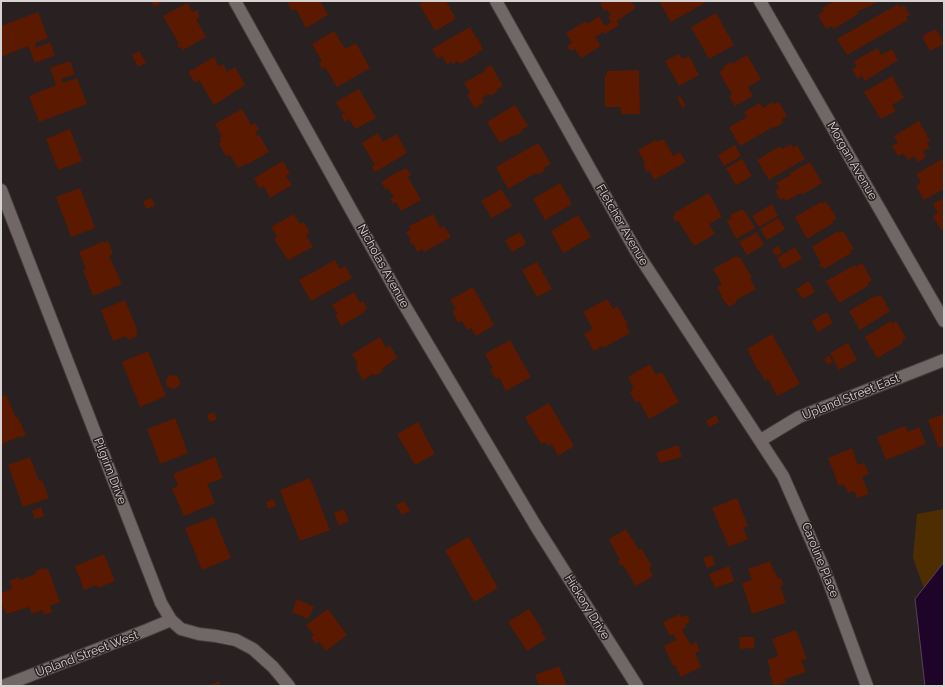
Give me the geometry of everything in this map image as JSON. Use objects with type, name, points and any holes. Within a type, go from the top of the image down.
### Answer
[{"type":"street","name":"Nicholas Avenue","points":[[235,1],[399,296],[537,528]]},
{"type":"street","name":"Fletcher Avenue","points":[[496,1],[636,251],[761,440]]},
{"type":"street","name":"Morgan Avenue","points":[[760,1],[944,321]]},
{"type":"street","name":"Pilgrim Drive","points":[[1,190],[161,603],[171,620],[181,629],[199,634],[236,640],[253,649],[273,667],[289,686]]},
{"type":"street","name":"Upland Street East","points":[[761,440],[799,417],[944,360]]},
{"type":"street","name":"Caroline Place","points":[[761,440],[783,476],[803,518],[826,574],[867,686]]},
{"type":"street","name":"Hickory Drive","points":[[537,528],[637,686]]},
{"type":"street","name":"Upland Street West","points":[[10,685],[171,620]]},
{"type":"shaded area","points":[[944,509],[944,642],[913,558],[917,514]]},
{"type":"shaded area","points":[[944,562],[944,686],[925,686],[915,599]]},
{"type":"building","points":[[151,1],[164,1],[154,7]]},
{"type":"building","points":[[287,1],[320,1],[328,15],[306,28],[296,9],[292,11]]},
{"type":"building","points":[[424,1],[446,1],[456,19],[435,31],[419,4]]},
{"type":"building","points":[[604,1],[631,1],[636,8],[617,21],[619,25],[605,34],[604,32],[595,37],[601,46],[581,58],[575,49],[571,51],[567,46],[572,43],[566,33],[586,21],[587,24],[599,16],[605,26],[611,22],[608,17],[611,15],[607,10],[604,11],[600,4]]},
{"type":"building","points":[[659,1],[708,1],[671,22]]},
{"type":"building","points":[[835,1],[880,1],[857,12],[858,14],[834,29],[832,26],[826,29],[818,15],[824,11],[822,8]]},
{"type":"building","points":[[187,3],[193,12],[197,10],[200,17],[196,19],[206,37],[183,50],[177,45],[179,44],[163,16]]},
{"type":"building","points":[[898,4],[900,7],[904,5],[910,15],[906,17],[908,20],[847,55],[837,39]]},
{"type":"building","points":[[38,12],[48,38],[35,43],[36,48],[50,42],[55,55],[35,63],[28,46],[1,57],[1,26]]},
{"type":"building","points":[[716,13],[734,45],[709,59],[691,27]]},
{"type":"building","points":[[470,27],[477,39],[478,38],[483,50],[460,64],[458,61],[453,64],[451,62],[447,64],[442,56],[438,59],[432,49]]},
{"type":"building","points":[[936,29],[944,44],[930,51],[922,36]]},
{"type":"building","points":[[334,31],[345,49],[356,43],[370,68],[337,87],[325,67],[322,69],[319,63],[322,62],[312,44]]},
{"type":"building","points":[[878,48],[881,55],[892,49],[898,60],[865,81],[862,76],[857,79],[852,69],[857,66],[854,61]]},
{"type":"building","points":[[139,51],[146,63],[138,67],[132,55]]},
{"type":"building","points":[[679,54],[682,59],[689,56],[699,75],[679,86],[665,61]]},
{"type":"building","points":[[747,55],[761,79],[748,87],[753,96],[735,106],[729,96],[732,94],[719,72],[724,69],[723,67],[731,62],[732,64]]},
{"type":"building","points":[[214,57],[219,67],[223,64],[227,72],[235,67],[245,85],[214,105],[199,80],[195,83],[188,72]]},
{"type":"building","points":[[70,61],[75,74],[61,79],[63,83],[77,78],[87,104],[39,122],[29,96],[56,85],[50,68]]},
{"type":"building","points":[[491,65],[503,86],[497,89],[498,91],[490,96],[489,94],[482,98],[484,102],[475,108],[467,95],[470,93],[464,83],[485,71],[484,69]]},
{"type":"building","points":[[639,70],[640,114],[621,114],[621,107],[605,107],[605,75],[607,75],[607,71]]},
{"type":"building","points":[[892,76],[904,98],[892,105],[896,111],[881,119],[864,92]]},
{"type":"building","points":[[359,89],[376,118],[355,129],[349,119],[345,122],[341,115],[345,113],[344,110],[342,112],[336,102]]},
{"type":"building","points":[[680,96],[686,106],[682,108],[677,97]]},
{"type":"building","points":[[773,102],[774,104],[779,102],[787,116],[782,119],[783,123],[740,146],[729,127],[747,117],[744,112],[760,103],[763,108]]},
{"type":"building","points":[[515,105],[528,126],[521,130],[522,132],[500,143],[487,122]]},
{"type":"building","points":[[242,109],[251,125],[255,123],[259,130],[255,132],[257,136],[259,135],[269,152],[238,168],[231,156],[226,156],[219,144],[221,142],[219,139],[222,137],[215,124]]},
{"type":"building","points":[[919,121],[930,141],[927,143],[930,148],[923,151],[926,157],[918,162],[914,156],[908,160],[903,153],[898,156],[892,146],[898,143],[894,136]]},
{"type":"building","points":[[70,129],[82,161],[58,170],[46,139]]},
{"type":"building","points":[[378,133],[383,142],[397,134],[407,153],[375,172],[372,167],[375,165],[362,143]]},
{"type":"building","points":[[664,139],[673,156],[680,152],[686,162],[654,180],[650,171],[647,172],[643,164],[645,163],[638,150],[656,140],[657,142]]},
{"type":"building","points":[[538,143],[551,164],[543,168],[545,171],[537,175],[536,173],[508,189],[496,167]]},
{"type":"building","points":[[791,144],[793,148],[797,145],[805,159],[769,180],[757,160],[780,146],[782,149]]},
{"type":"building","points":[[735,145],[741,156],[724,166],[718,155]]},
{"type":"building","points":[[944,158],[944,189],[924,200],[916,186],[921,183],[916,174]]},
{"type":"building","points":[[742,159],[752,176],[736,185],[726,168]]},
{"type":"building","points":[[283,161],[290,174],[286,176],[292,185],[270,198],[264,186],[260,189],[254,178]]},
{"type":"building","points":[[810,162],[822,183],[802,195],[801,193],[786,201],[784,198],[780,200],[775,191],[779,188],[776,183]]},
{"type":"building","points":[[406,168],[411,175],[408,177],[421,200],[401,211],[396,202],[393,204],[390,199],[394,197],[388,188],[386,190],[381,182]]},
{"type":"building","points":[[560,183],[572,204],[545,220],[533,199]]},
{"type":"building","points":[[80,188],[95,228],[71,237],[56,197]]},
{"type":"building","points":[[501,189],[512,206],[492,218],[481,201]]},
{"type":"building","points":[[709,193],[722,217],[709,224],[715,234],[694,246],[678,220],[675,222],[673,217],[675,215],[674,213]]},
{"type":"building","points":[[152,198],[155,206],[146,209],[143,201]]},
{"type":"building","points":[[944,198],[944,228],[941,230],[933,216],[938,213],[933,204]]},
{"type":"building","points":[[826,201],[837,219],[807,239],[795,217],[821,202],[822,204]]},
{"type":"building","points":[[772,204],[778,216],[759,227],[752,216]]},
{"type":"building","points":[[742,209],[745,211],[755,228],[736,239],[727,221],[732,218],[730,215]]},
{"type":"building","points":[[294,214],[300,224],[304,222],[310,233],[306,235],[313,247],[288,260],[274,239],[277,237],[271,227]]},
{"type":"building","points":[[433,214],[440,228],[444,226],[451,237],[424,252],[422,249],[417,252],[413,243],[411,244],[409,241],[411,240],[406,232],[411,230],[409,226]]},
{"type":"building","points":[[578,215],[591,237],[563,253],[551,231]]},
{"type":"building","points":[[778,218],[785,229],[767,240],[760,229]]},
{"type":"building","points":[[838,231],[839,233],[843,231],[854,249],[850,251],[851,253],[824,269],[823,267],[821,268],[819,264],[821,263],[812,247]]},
{"type":"building","points":[[520,232],[526,244],[512,252],[505,240]]},
{"type":"building","points":[[757,232],[764,245],[747,255],[739,242]]},
{"type":"building","points":[[104,241],[104,243],[108,241],[113,254],[109,256],[122,284],[93,296],[83,270],[86,269],[79,252]]},
{"type":"building","points":[[778,246],[782,253],[776,256],[772,250]]},
{"type":"building","points":[[795,247],[802,259],[783,269],[777,258]]},
{"type":"building","points":[[736,256],[738,258],[740,257],[752,278],[750,279],[756,289],[736,300],[737,302],[729,307],[721,297],[722,296],[717,287],[722,284],[713,269]]},
{"type":"building","points":[[335,260],[340,269],[345,266],[352,278],[311,301],[299,280]]},
{"type":"building","points":[[537,262],[552,289],[537,297],[522,270]]},
{"type":"building","points":[[862,263],[872,280],[867,284],[868,286],[839,303],[826,281],[855,265],[856,267]]},
{"type":"building","points":[[809,281],[815,292],[803,299],[796,289]]},
{"type":"building","points":[[473,287],[494,325],[476,336],[471,328],[467,330],[462,321],[458,323],[452,311],[456,309],[450,300]]},
{"type":"building","points":[[354,292],[360,303],[363,301],[367,308],[364,310],[365,312],[341,326],[335,315],[338,314],[332,305]]},
{"type":"building","points":[[881,295],[890,311],[860,330],[849,311],[875,296]]},
{"type":"building","points":[[607,299],[613,309],[617,306],[628,324],[626,325],[630,333],[603,348],[602,346],[594,351],[584,334],[593,329],[583,312]]},
{"type":"building","points":[[125,300],[138,332],[136,333],[137,336],[128,340],[126,336],[113,341],[101,310]]},
{"type":"building","points":[[827,312],[833,323],[818,332],[812,322]]},
{"type":"building","points":[[891,321],[892,324],[896,321],[906,338],[902,341],[903,343],[877,358],[865,337]]},
{"type":"building","points":[[772,334],[800,384],[777,396],[768,379],[765,381],[759,370],[758,371],[747,349]]},
{"type":"building","points":[[380,337],[386,348],[390,345],[397,358],[382,369],[383,371],[374,376],[373,374],[363,380],[356,368],[356,365],[358,364],[352,354]]},
{"type":"building","points":[[510,340],[531,377],[506,391],[499,377],[496,379],[490,369],[493,368],[485,354]]},
{"type":"building","points":[[848,343],[857,360],[839,370],[830,353]]},
{"type":"building","points":[[148,351],[166,396],[140,407],[122,362]]},
{"type":"building","points":[[829,356],[833,362],[828,365],[824,359]]},
{"type":"building","points":[[650,364],[656,375],[662,372],[679,402],[649,419],[639,401],[636,403],[630,392],[632,391],[631,389],[634,388],[628,377]]},
{"type":"building","points":[[170,375],[176,375],[180,379],[180,385],[176,389],[170,389],[166,385],[166,379]]},
{"type":"building","points":[[6,395],[26,436],[21,436],[1,444],[1,397]]},
{"type":"building","points":[[549,403],[574,446],[558,456],[552,444],[548,446],[546,442],[541,444],[525,417]]},
{"type":"building","points":[[214,412],[217,419],[210,422],[207,415]]},
{"type":"building","points":[[944,414],[944,446],[939,448],[928,420]]},
{"type":"building","points":[[716,415],[719,422],[709,427],[706,421]]},
{"type":"building","points":[[175,418],[188,453],[160,464],[147,429]]},
{"type":"building","points":[[418,422],[435,454],[415,465],[397,434]]},
{"type":"building","points":[[905,426],[908,432],[919,427],[926,444],[886,460],[877,437]]},
{"type":"building","points":[[678,445],[682,457],[660,463],[656,453]]},
{"type":"building","points":[[852,448],[858,465],[864,463],[869,474],[862,477],[869,494],[857,498],[854,491],[848,493],[844,484],[839,486],[828,458]]},
{"type":"building","points":[[30,457],[39,481],[42,480],[49,498],[23,507],[8,465]]},
{"type":"building","points":[[215,457],[223,478],[207,484],[215,503],[184,516],[172,489],[178,486],[173,474]]},
{"type":"building","points":[[310,478],[330,530],[300,541],[280,490]]},
{"type":"building","points":[[737,498],[748,526],[743,528],[748,539],[729,547],[712,508]]},
{"type":"building","points":[[274,499],[276,506],[268,509],[266,502]]},
{"type":"building","points":[[404,501],[410,511],[402,515],[396,505]]},
{"type":"building","points":[[41,507],[44,516],[35,519],[32,511]]},
{"type":"building","points":[[344,509],[349,521],[339,526],[334,513]]},
{"type":"building","points":[[214,517],[231,558],[202,570],[185,528]]},
{"type":"building","points":[[626,529],[639,550],[641,548],[652,566],[649,568],[653,576],[636,586],[623,565],[621,566],[618,561],[620,560],[609,539]]},
{"type":"building","points":[[469,537],[498,588],[474,602],[445,550]]},
{"type":"building","points":[[104,554],[115,581],[98,588],[96,585],[84,590],[75,566]]},
{"type":"building","points":[[712,555],[715,565],[707,568],[703,558]]},
{"type":"building","points":[[770,561],[774,573],[776,572],[778,579],[781,578],[783,585],[780,586],[786,603],[752,614],[742,583],[752,580],[748,569]]},
{"type":"building","points":[[729,566],[734,581],[715,588],[709,574]]},
{"type":"building","points":[[44,568],[45,570],[48,569],[60,602],[50,606],[52,612],[44,615],[42,610],[32,614],[29,607],[6,614],[1,601],[1,593],[12,589],[9,581],[19,577],[20,580],[36,574],[35,571]]},
{"type":"building","points":[[297,599],[314,607],[308,619],[292,612]]},
{"type":"building","points":[[328,609],[347,635],[326,651],[319,641],[316,644],[311,638],[314,635],[306,625]]},
{"type":"building","points":[[529,609],[543,631],[541,632],[546,639],[527,651],[508,622]]},
{"type":"building","points":[[680,614],[681,618],[687,615],[690,622],[685,624],[686,627],[682,630],[691,645],[696,642],[700,651],[695,653],[701,667],[681,677],[675,665],[673,666],[664,646],[676,640],[674,634],[670,636],[663,622]]},
{"type":"building","points":[[796,630],[807,659],[801,660],[806,672],[785,679],[786,683],[774,686],[767,660],[778,656],[772,639]]},
{"type":"building","points":[[739,637],[754,637],[754,648],[740,649]]},
{"type":"building","points":[[559,666],[567,686],[539,686],[535,675]]},
{"type":"building","points":[[219,681],[221,686],[208,686]]}]
